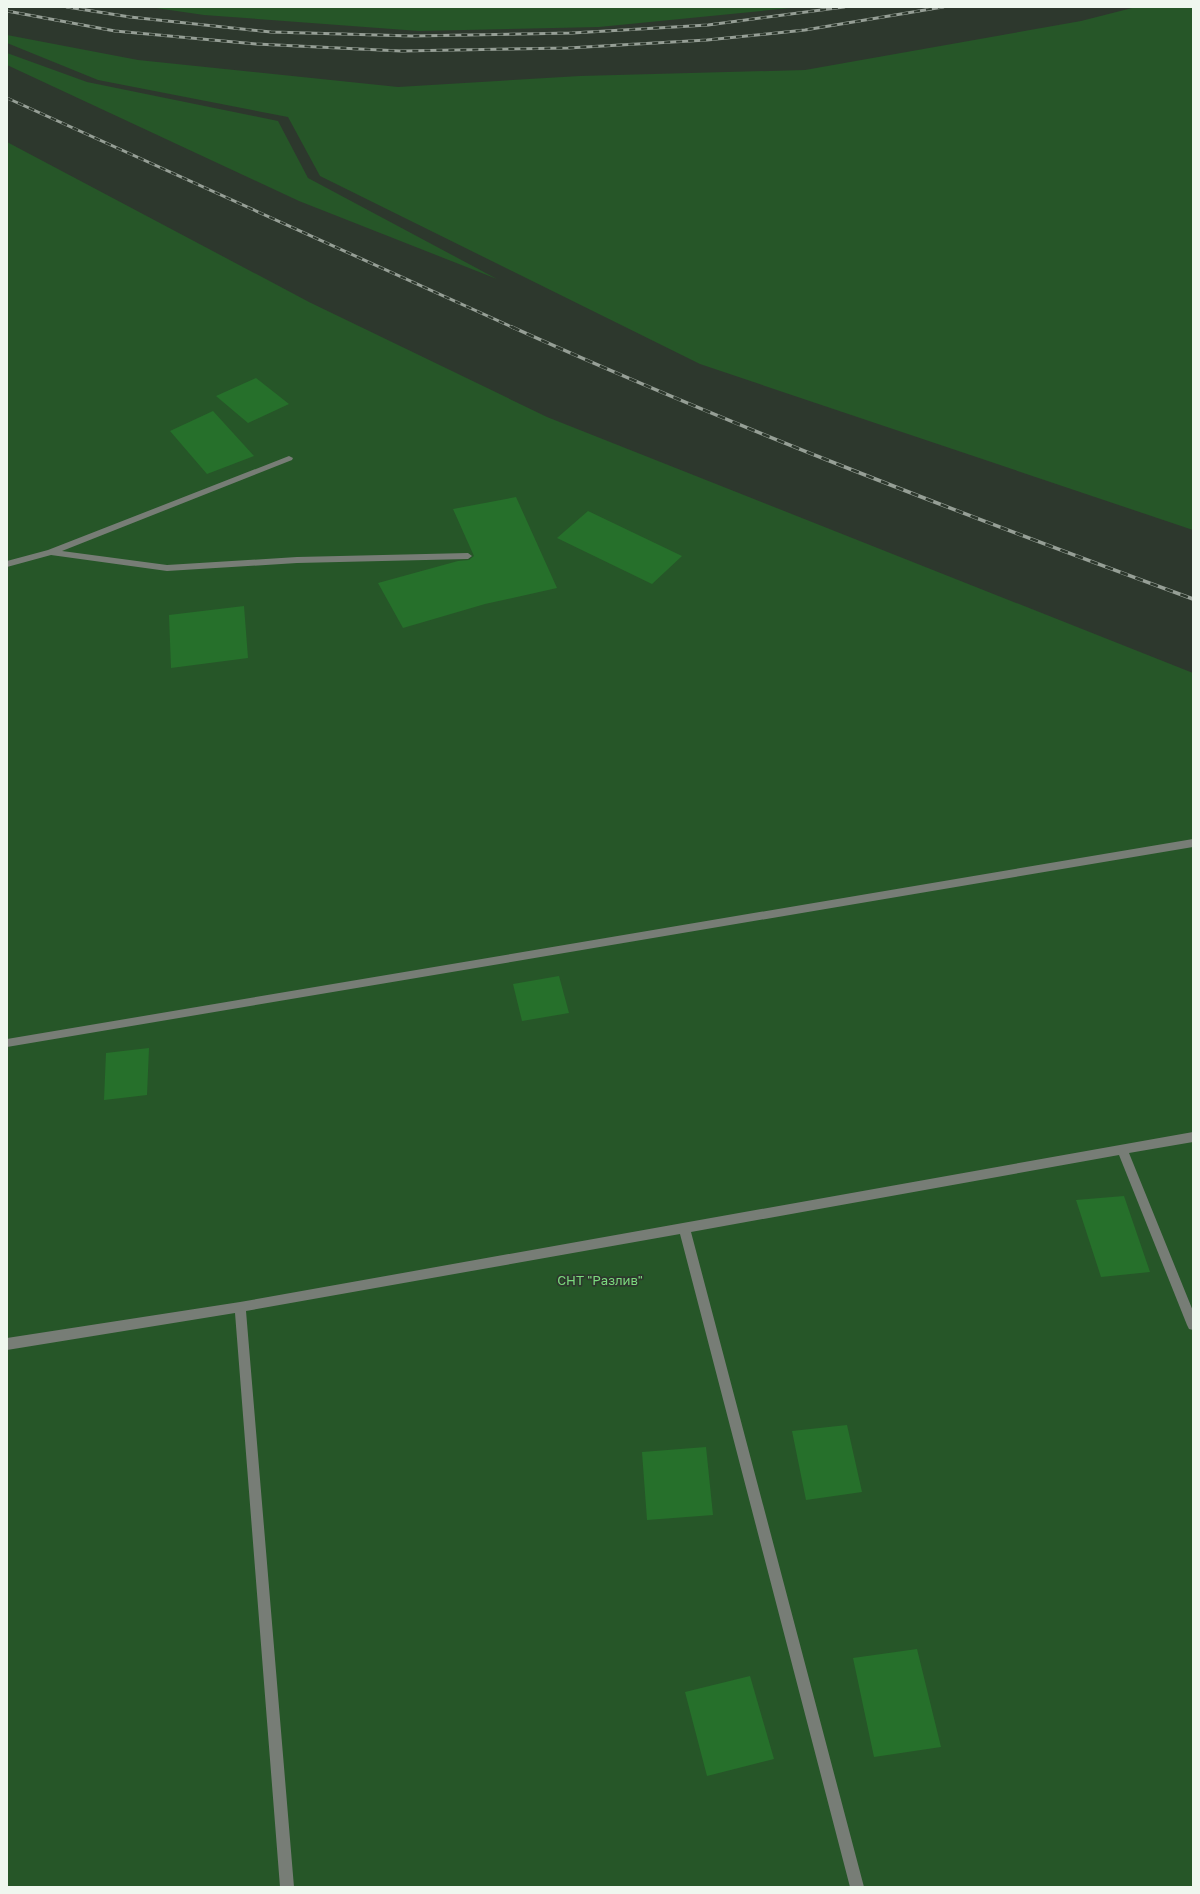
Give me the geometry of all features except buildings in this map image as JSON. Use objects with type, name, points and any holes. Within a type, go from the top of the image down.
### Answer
[{"type":"lane","points":[[7,564],[51,552],[289,458]]},
{"type":"lane","points":[[51,552],[167,568],[364,557],[468,556]]},
{"type":"lane","points":[[7,1043],[1193,843]]},
{"type":"lane","points":[[7,1344],[240,1307],[1193,1137]]},
{"type":"lane","points":[[1122,1150],[1193,1325]]},
{"type":"lane","points":[[684,1228],[857,1887]]},
{"type":"lane","points":[[240,1307],[287,1887]]},
{"type":"green space","points":[[149,7],[801,7],[599,27],[419,31],[204,15]]},
{"type":"green space","points":[[1136,7],[1193,7],[1193,530],[700,364],[320,176],[288,117],[98,80],[7,43],[7,35],[138,60],[398,87],[580,76],[805,70],[1081,21]]},
{"type":"green space","points":[[7,53],[87,82],[278,121],[308,178],[497,279],[299,201],[7,65]]},
{"type":"green space","name":"СНТ \"Разлив\"","points":[[7,142],[309,302],[547,417],[1193,673],[1193,1887],[7,1887]]},
{"type":"railway","points":[[67,7],[130,17],[271,32],[412,36],[572,33],[708,25],[844,7]]},
{"type":"railway","points":[[7,11],[115,31],[256,44],[401,51],[568,48],[707,40],[805,30],[943,7]]},
{"type":"railway","points":[[7,98],[514,328]]},
{"type":"railway","points":[[512,327],[680,400],[850,469],[1193,599]]}]
